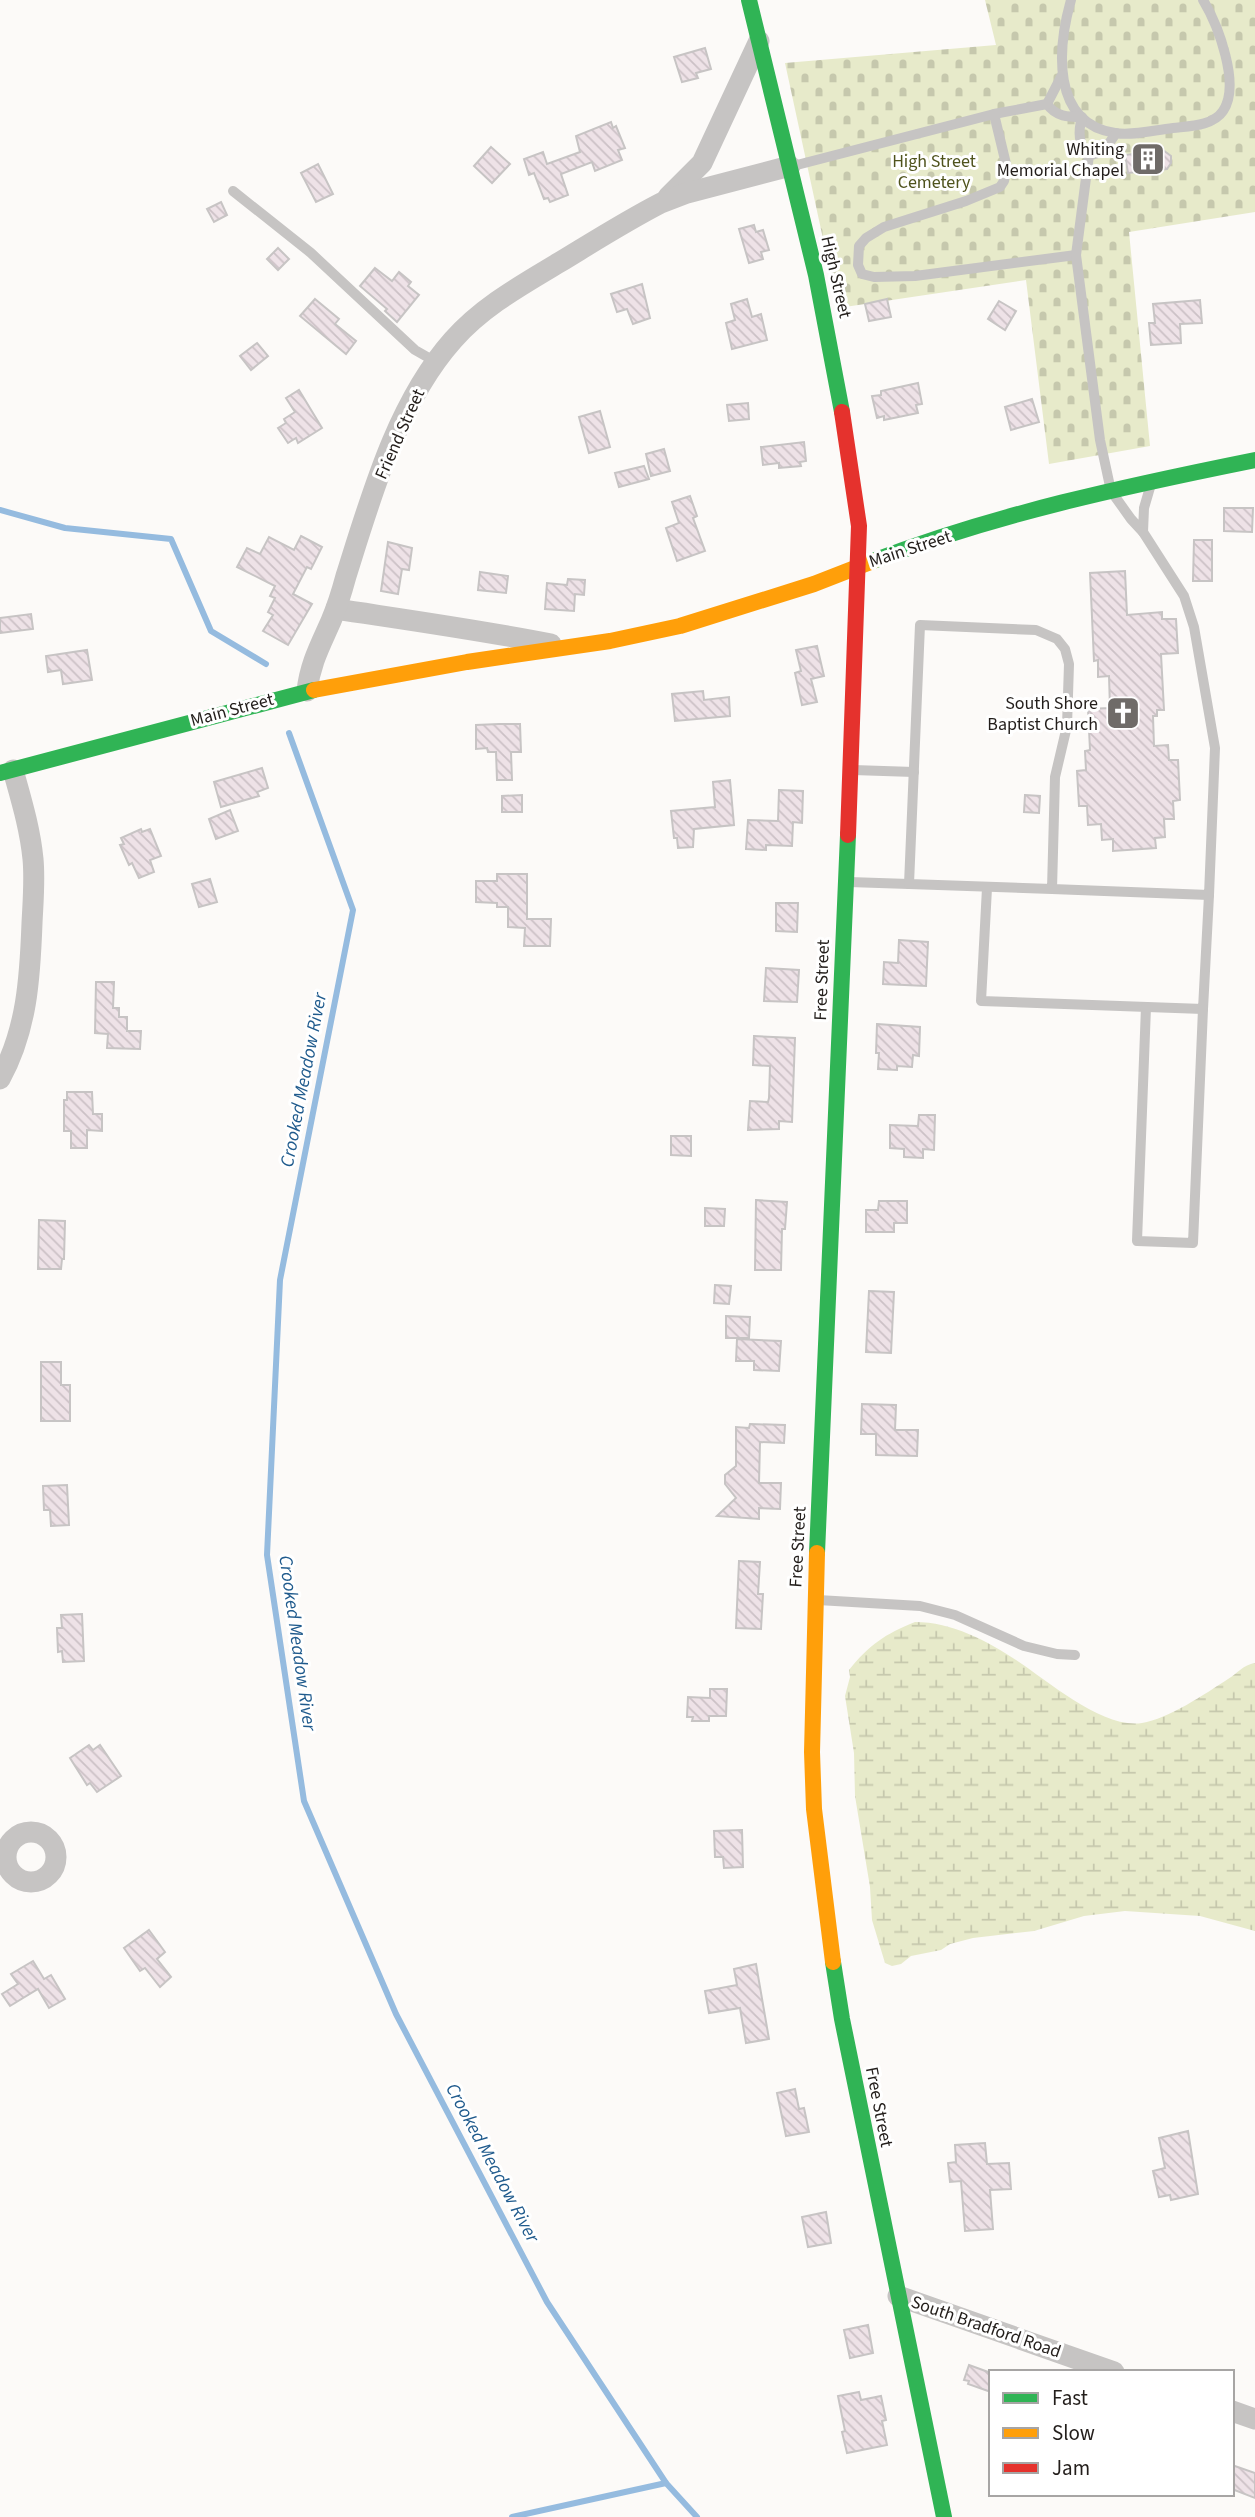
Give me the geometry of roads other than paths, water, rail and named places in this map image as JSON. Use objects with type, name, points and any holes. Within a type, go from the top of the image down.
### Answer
[{"type":"street","name":"High Street","points":[[749,0],[816,275],[835,369],[859,526],[858,566]]},
{"type":"street","name":"Friend Street","points":[[661,203],[702,163],[759,41]]},
{"type":"street","name":"Friend Street","points":[[307,691],[309,671],[336,609],[374,492],[396,435],[413,398],[453,340],[498,299],[661,203],[687,193],[790,166]]},
{"type":"street","name":"Main Street","points":[[6,771],[307,691],[467,662],[638,636],[680,626],[814,584],[919,543],[1018,513],[1255,460]]},
{"type":"street","name":"Free Street","points":[[858,566],[815,1600],[812,1752],[814,1809],[823,1899],[842,2019],[944,2517]]},
{"type":"street","name":"Main Street","points":[[336,609],[447,627],[472,628],[569,647]]},
{"type":"street","points":[[447,627],[458,634],[464,644],[467,662]]},
{"type":"street","points":[[0,1079],[10,1061],[26,1003],[31,951],[33,859],[27,820],[6,771]]},
{"type":"street","name":"South Bradford Road","points":[[898,2296],[1108,2370]]},
{"type":"street","points":[[1234,2412],[1255,2419]]},
{"type":"lane","points":[[1071,0],[1063,25],[1060,51],[1062,75],[1068,96],[1082,117],[1093,126],[1116,134],[1198,124],[1219,116],[1224,109],[1229,94],[1226,57],[1203,0]]},
{"type":"lane","points":[[1046,104],[1062,75]]},
{"type":"lane","points":[[790,166],[994,114],[1046,104]]},
{"type":"lane","points":[[1046,104],[1051,110],[1066,117],[1082,117]]},
{"type":"lane","points":[[994,114],[1007,168],[1000,187],[875,231],[859,246],[858,265],[862,274],[874,277],[915,276],[1076,255]]},
{"type":"lane","points":[[1082,117],[1080,140],[1089,155],[1096,155],[1103,150],[1116,134]]},
{"type":"lane","points":[[1089,155],[1076,255],[1100,440],[1111,491],[1143,532],[1184,596],[1194,627],[1214,748],[1193,1243],[1137,1241],[1146,1007]]},
{"type":"lane","points":[[233,191],[311,253],[415,350],[436,362]]},
{"type":"lane","points":[[1143,532],[1144,508],[1152,481]]},
{"type":"lane","points":[[909,884],[920,625],[1036,630],[1057,639],[1065,649],[1069,664],[1067,726],[1055,777],[1052,889]]},
{"type":"lane","points":[[850,770],[914,772]]},
{"type":"lane","points":[[846,881],[1209,895]]},
{"type":"lane","points":[[987,888],[981,1001],[1203,1009]]},
{"type":"lane","points":[[815,1600],[920,1606],[955,1615],[1024,1646],[1057,1654],[1075,1654]]},
{"type":"waterway","name":"Crooked Meadow River","points":[[0,510],[65,528],[171,539],[211,631],[266,664]]},
{"type":"waterway","name":"Crooked Meadow River","points":[[289,733],[353,910],[280,1280],[267,1555],[304,1801],[396,2014],[547,2302],[666,2483],[697,2517]]},
{"type":"waterway","points":[[512,2517],[666,2483]]},
{"type":"place","name":"Whiting Memorial Chapel","points":[[1148,159]]},
{"type":"place","name":"South Shore Baptist Church","points":[[1123,713]]},
{"type":"park label","name":"High Street Cemetery","points":[[934,171]]}]
